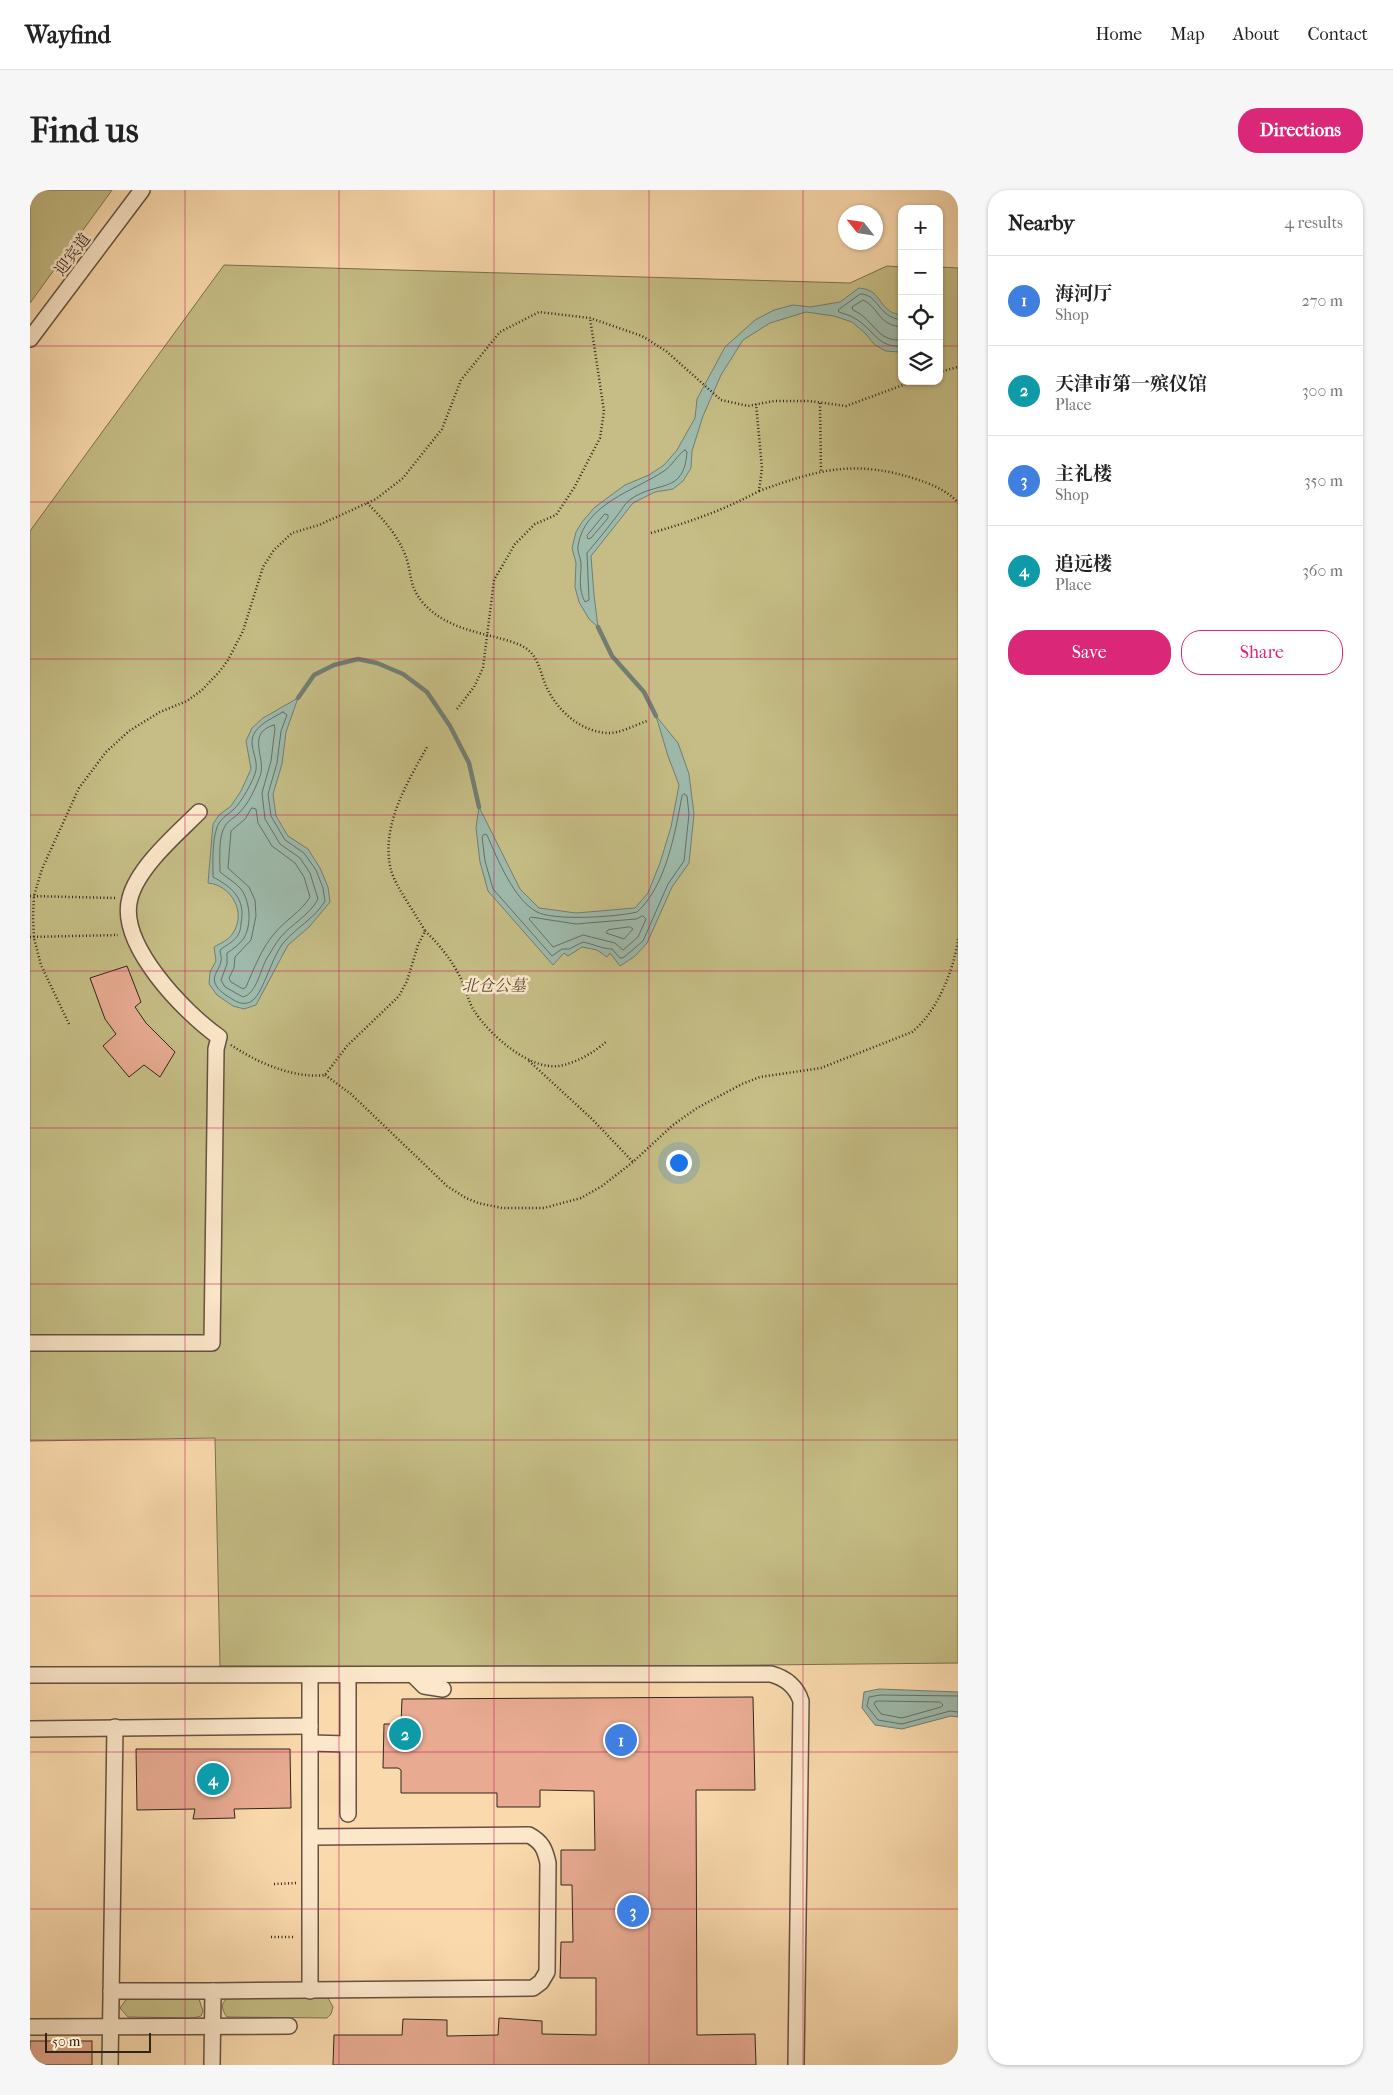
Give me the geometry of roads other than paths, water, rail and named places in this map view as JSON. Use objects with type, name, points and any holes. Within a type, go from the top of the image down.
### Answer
[{"type":"street","name":"迎宾道","points":[[30,339],[142,190]]},
{"type":"street","points":[[30,1343],[212,1343],[216,1049],[219,1037],[199,1023],[169,990],[146,959],[132,935],[129,915],[130,898],[139,880],[172,839],[199,812]]},
{"type":"street","points":[[348,1674],[348,1814]]},
{"type":"street","points":[[30,1676],[771,1674],[782,1677],[798,1693],[801,1701],[796,2065]]},
{"type":"street","points":[[310,1675],[310,1991]]},
{"type":"street","points":[[413,1675],[424,1686],[443,1689]]},
{"type":"street","points":[[30,1729],[310,1726]]},
{"type":"street","points":[[110,2065],[115,1727]]},
{"type":"street","points":[[311,1743],[347,1744]]},
{"type":"street","points":[[111,1991],[533,1988],[541,1982],[547,1972],[548,1862],[545,1849],[538,1840],[530,1835],[311,1837]]},
{"type":"street","points":[[212,2065],[213,1991]]},
{"type":"street","points":[[30,2027],[289,2026]]},
{"type":"water","points":[[859,288],[876,295],[883,305],[898,314],[898,352],[886,351],[875,345],[852,322],[834,316],[806,312],[770,323],[743,340],[721,375],[703,416],[692,451],[691,468],[683,481],[673,489],[655,492],[633,503],[591,556],[598,627],[589,619],[579,602],[575,587],[576,563],[572,548],[576,532],[582,522],[595,507],[625,485],[649,475],[664,465],[677,450],[695,418],[697,399],[725,347],[755,320],[774,310],[793,305],[810,307],[840,302]]},
{"type":"water","points":[[298,698],[286,732],[282,764],[273,794],[276,816],[288,836],[308,849],[320,868],[328,887],[330,902],[309,927],[288,945],[256,1005],[244,1009],[233,1006],[217,995],[209,984],[210,972],[216,961],[214,947],[231,935],[237,925],[238,917],[237,908],[230,894],[216,885],[208,883],[213,824],[219,815],[231,806],[241,791],[251,769],[246,741],[252,728],[263,718]]},
{"type":"water","points":[[656,716],[678,743],[689,774],[694,814],[689,863],[672,887],[647,943],[635,956],[620,966],[610,953],[607,957],[597,950],[582,947],[568,956],[564,953],[553,965],[488,891],[480,862],[476,828],[479,807],[520,889],[539,908],[576,913],[635,908],[648,893],[660,863],[671,827],[679,785]]},
{"type":"water","points":[[879,1689],[958,1692],[958,1717],[951,1716],[902,1729],[875,1725],[862,1708],[864,1692]]},
{"type":"waterway","points":[[598,627],[612,656],[644,692],[656,716]]},
{"type":"waterway","points":[[298,698],[314,675],[334,665],[358,659],[377,663],[403,674],[427,692],[450,726],[469,763],[479,807]]},
{"type":"place","name":"天津市第一殡仪馆","points":[[405,1734]]},
{"type":"place","name":"海河厅","points":[[621,1740]]},
{"type":"place","name":"追远楼","points":[[213,1779]]},
{"type":"place","name":"主礼楼","points":[[633,1911]]},
{"type":"park label","name":"北仓公墓","points":[[494,985]]}]
